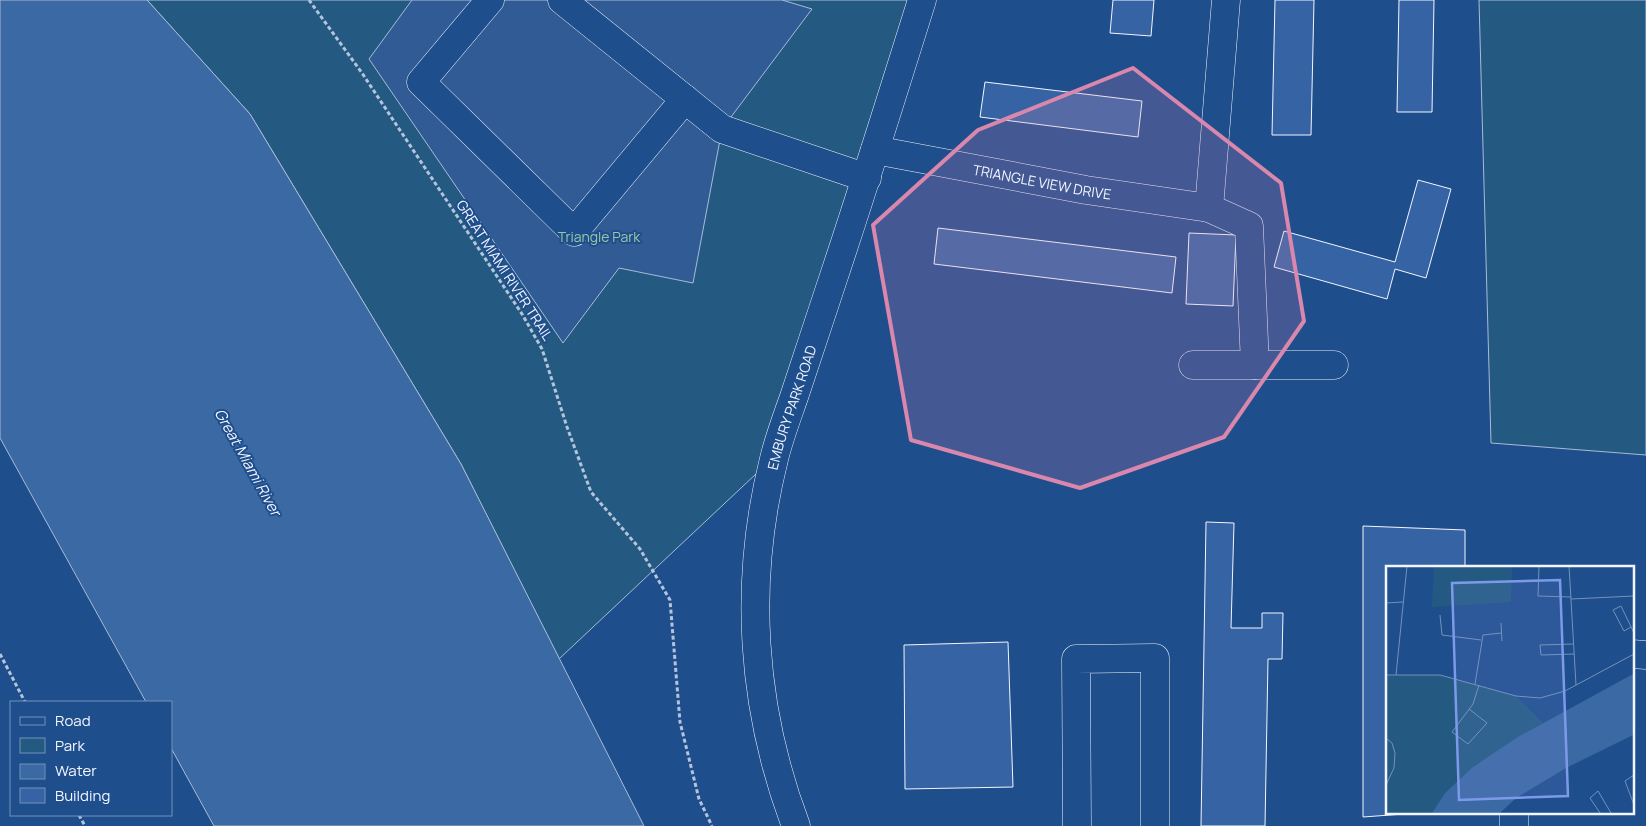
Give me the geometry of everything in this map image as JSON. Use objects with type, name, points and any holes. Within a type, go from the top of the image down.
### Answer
[{"type":"street","points":[[490,0],[421,82],[574,232],[685,99]]},
{"type":"street","points":[[562,0],[722,129],[867,178]]},
{"type":"street","name":"EMBURY PARK ROAD","points":[[796,826],[770,746],[761,703],[754,637],[754,602],[760,520],[774,457],[867,178],[922,0]]},
{"type":"street","points":[[1209,208],[1226,0]]},
{"type":"street","name":"TRIANGLE VIEW DRIVE","points":[[875,150],[1086,190],[1209,208],[1249,226],[1255,365]]},
{"type":"street","points":[[1193,365],[1334,365]]},
{"type":"street","points":[[1077,826],[1076,659],[1155,658],[1155,826]]},
{"type":"path","name":"GREAT MIAMI RIVER TRAIL","points":[[309,0],[362,73],[522,314],[542,349],[567,427],[591,492],[640,549],[670,600],[680,722],[699,799],[712,826]]},
{"type":"path","points":[[0,654],[24,701]]},
{"type":"highlighted area","points":[[1133,68],[1281,183],[1304,321],[1224,437],[1080,488],[911,440],[873,225],[978,130]]},
{"type":"green space","name":"Triangle Park","points":[[147,0],[922,0],[774,457],[559,659],[461,464],[250,114]]},
{"type":"green space","points":[[1479,0],[1646,0],[1646,455],[1491,443]]},
{"type":"shaded area","points":[[412,0],[782,0],[812,9],[722,129],[693,283],[619,268],[563,343],[369,59]]},
{"type":"water","name":"Great Miami River","points":[[0,0],[147,0],[250,114],[461,464],[644,826],[214,826],[172,750],[172,701],[145,701],[0,438]]},
{"type":"building","points":[[1113,0],[1154,0],[1151,36],[1110,33]]},
{"type":"building","points":[[1275,0],[1314,0],[1311,135],[1272,135]]},
{"type":"building","points":[[1399,0],[1434,0],[1432,112],[1397,112]]},
{"type":"building","points":[[985,82],[1142,101],[1138,137],[980,117]]},
{"type":"building","points":[[1418,180],[1451,189],[1426,278],[1395,269],[1387,299],[1274,267],[1284,231],[1395,262]]},
{"type":"building","points":[[938,228],[1176,257],[1172,293],[934,264]]},
{"type":"building","points":[[1189,233],[1236,235],[1233,306],[1186,304]]},
{"type":"building","points":[[1206,522],[1234,523],[1231,628],[1262,628],[1262,613],[1283,613],[1282,659],[1268,659],[1265,826],[1201,826]]},
{"type":"building","points":[[1363,526],[1465,530],[1465,566],[1386,566],[1386,814],[1404,814],[1363,817]]},
{"type":"building","points":[[1008,642],[1013,787],[905,789],[904,645]]}]
